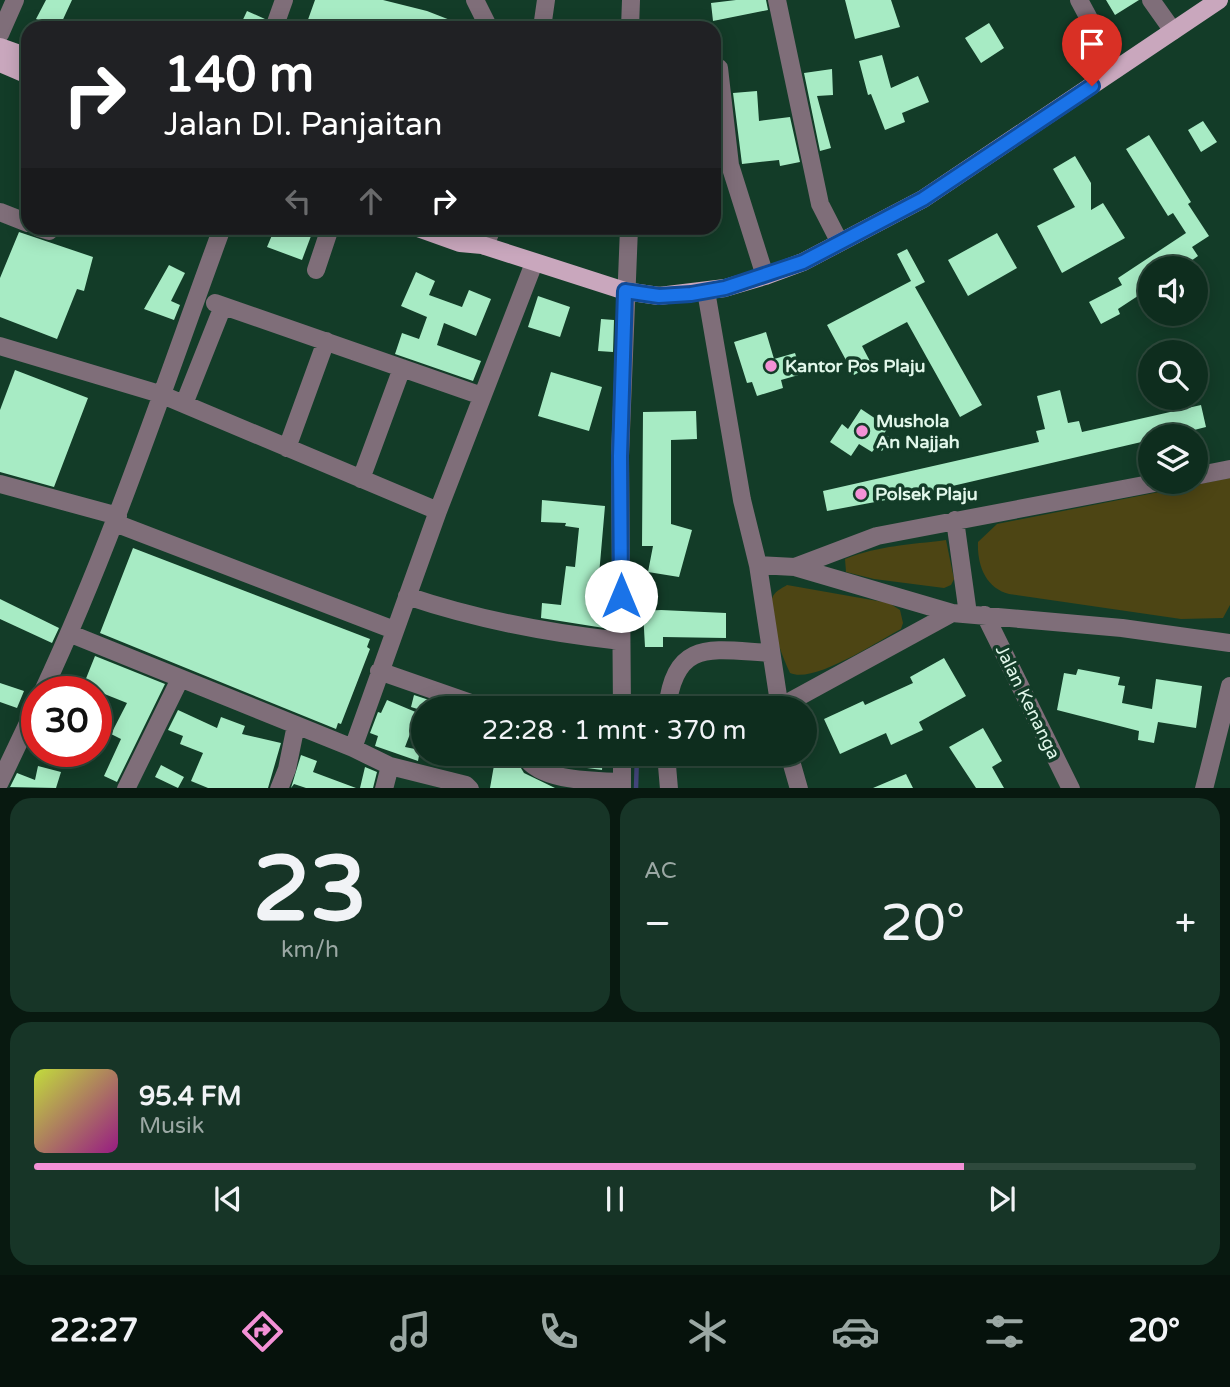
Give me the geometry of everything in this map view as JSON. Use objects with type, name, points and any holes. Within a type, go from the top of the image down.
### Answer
[{"type":"main road","points":[[465,235],[483,245],[534,263],[625,291],[659,296],[706,291],[765,276],[803,262],[923,199],[1219,0]]},
{"type":"main road","points":[[0,47],[21,55]]},
{"type":"main road","points":[[0,63],[21,72]]},
{"type":"main road","points":[[438,235],[460,243],[483,245]]},
{"type":"street","points":[[0,34],[15,0]]},
{"type":"street","points":[[276,21],[284,0]]},
{"type":"street","points":[[475,0],[486,21]]},
{"type":"street","points":[[543,21],[546,0]]},
{"type":"street","points":[[630,21],[631,0]]},
{"type":"street","points":[[776,0],[820,204],[839,241]]},
{"type":"street","points":[[1079,0],[1115,69]]},
{"type":"street","points":[[1151,0],[1173,31]]},
{"type":"street","points":[[721,94],[730,165],[765,276]]},
{"type":"street","points":[[0,212],[21,220]]},
{"type":"street","points":[[50,676],[71,634],[116,519],[219,235]]},
{"type":"street","points":[[316,270],[328,235]]},
{"type":"street","points":[[483,245],[488,235]]},
{"type":"street","points":[[622,696],[620,456],[629,235]]},
{"type":"street","points":[[353,748],[438,511],[534,263]]},
{"type":"street","points":[[706,291],[742,500],[758,565],[778,696]]},
{"type":"street","points":[[184,404],[219,305],[482,396]]},
{"type":"street","points":[[287,448],[326,341]]},
{"type":"street","points":[[0,346],[160,394],[438,511]]},
{"type":"street","points":[[361,479],[402,368]]},
{"type":"street","points":[[1208,473],[1230,469]]},
{"type":"street","points":[[0,484],[116,519],[394,630]]},
{"type":"street","points":[[795,567],[877,536],[1138,486]]},
{"type":"street","name":"Jalan Kenanga","points":[[955,520],[969,614],[1070,788]]},
{"type":"street","points":[[758,565],[795,567],[969,614],[1122,628],[1230,643]]},
{"type":"street","points":[[407,596],[460,614],[515,627],[621,641]]},
{"type":"street","points":[[804,696],[969,614]]},
{"type":"street","points":[[71,634],[353,748],[390,766],[469,788]]},
{"type":"street","points":[[670,696],[673,678],[687,658],[715,650],[771,653]]},
{"type":"street","points":[[379,671],[451,696]]},
{"type":"street","points":[[126,788],[180,679]]},
{"type":"street","points":[[1204,788],[1230,686]]},
{"type":"street","points":[[279,788],[287,769],[296,725]]},
{"type":"street","points":[[0,782],[21,738]]},
{"type":"street","points":[[384,788],[390,766]]},
{"type":"street","points":[[533,766],[576,780],[622,785],[622,766]]},
{"type":"street","points":[[667,766],[669,788]]},
{"type":"street","points":[[792,766],[799,788]]},
{"type":"shaded area","points":[[1230,478],[1230,605],[1223,618],[1181,619],[1009,594],[994,587],[984,575],[978,542],[997,524],[1149,494],[1208,494],[1208,482]]},
{"type":"shaded area","points":[[946,540],[954,579],[951,585],[944,588],[874,579],[846,572],[845,559],[858,554]]},
{"type":"shaded area","points":[[787,585],[889,603],[900,610],[903,623],[901,629],[830,667],[801,675],[790,673],[771,613],[773,596]]},
{"type":"building","points":[[46,0],[72,0],[62,21],[36,19]]},
{"type":"building","points":[[315,0],[383,0],[427,11],[453,21],[409,21],[308,21]]},
{"type":"building","points":[[766,0],[768,10],[713,21],[711,3]]},
{"type":"building","points":[[845,0],[891,0],[900,27],[855,39]]},
{"type":"building","points":[[1106,0],[1139,0],[1115,15]]},
{"type":"building","points":[[247,11],[265,19],[265,21],[242,21]]},
{"type":"building","points":[[989,23],[1004,48],[981,63],[965,38]]},
{"type":"building","points":[[882,55],[891,88],[918,76],[929,102],[902,113],[905,122],[885,130],[871,94],[868,95],[859,61]]},
{"type":"building","points":[[832,69],[833,95],[817,96],[831,148],[820,151],[804,73]]},
{"type":"building","points":[[757,91],[759,121],[790,117],[800,162],[780,166],[779,160],[742,164],[733,93]]},
{"type":"building","points":[[1203,121],[1217,142],[1201,152],[1188,130]]},
{"type":"building","points":[[1149,135],[1209,236],[1192,247],[1198,256],[1151,256],[1186,233],[1173,213],[1168,216],[1126,149]]},
{"type":"building","points":[[1075,156],[1091,183],[1091,210],[1103,203],[1125,238],[1062,273],[1037,226],[1075,207],[1053,169]]},
{"type":"building","points":[[19,232],[21,235],[93,257],[84,291],[77,289],[57,339],[0,317],[0,278]]},
{"type":"building","points":[[997,233],[1017,268],[968,296],[948,260]]},
{"type":"building","points":[[272,235],[311,235],[302,260],[267,247]]},
{"type":"building","points":[[907,249],[925,282],[915,287],[982,405],[960,417],[907,322],[862,346],[872,365],[854,375],[827,325],[911,281],[897,254]]},
{"type":"building","points":[[169,265],[185,273],[171,301],[180,305],[174,320],[144,309]]},
{"type":"building","points":[[1138,265],[1138,296],[1118,309],[1120,314],[1101,324],[1089,302],[1122,285],[1118,278]]},
{"type":"building","points":[[416,272],[435,281],[429,295],[462,307],[469,290],[491,299],[476,336],[444,323],[437,345],[481,361],[473,381],[395,354],[402,333],[419,339],[427,317],[401,306]]},
{"type":"building","points":[[538,296],[570,307],[560,337],[528,327]]},
{"type":"building","points":[[601,319],[614,320],[613,352],[598,351]]},
{"type":"building","name":"Kantor Pos Plaju","points":[[766,332],[774,359],[795,353],[802,374],[781,380],[783,388],[757,396],[752,382],[747,383],[734,342]]},
{"type":"building","points":[[15,370],[88,398],[54,487],[0,472],[0,410]]},
{"type":"building","points":[[551,372],[602,387],[589,431],[538,416]]},
{"type":"building","points":[[1060,390],[1068,423],[1079,421],[1082,432],[1179,410],[1202,410],[1205,424],[1138,424],[1138,443],[918,494],[827,511],[823,491],[1039,442],[1036,431],[1045,429],[1037,396]]},
{"type":"building","name":"Mushola An Najjah","points":[[861,409],[888,427],[884,434],[891,438],[882,451],[876,447],[872,452],[859,444],[851,456],[830,442],[842,424],[848,429]]},
{"type":"building","points":[[696,411],[697,439],[671,440],[671,524],[692,530],[679,577],[648,572],[653,546],[642,546],[643,412]]},
{"type":"building","points":[[542,500],[605,506],[597,598],[607,599],[604,628],[541,618],[542,603],[561,605],[566,566],[575,567],[579,528],[565,526],[566,523],[541,522]]},
{"type":"building","points":[[133,548],[370,639],[367,647],[370,649],[341,724],[338,723],[336,729],[100,633]]},
{"type":"building","points":[[0,599],[59,628],[52,643],[0,619]]},
{"type":"building","points":[[643,611],[726,613],[726,638],[663,637],[663,647],[645,647]]},
{"type":"building","points":[[95,656],[165,684],[117,782],[104,776],[108,767],[112,767],[112,759],[121,739],[112,732],[127,703],[112,697],[112,676],[87,676]]},
{"type":"building","points":[[944,658],[966,696],[919,722],[923,730],[891,745],[886,733],[840,754],[824,719],[863,701],[865,705],[913,683],[910,677]]},
{"type":"building","points":[[1078,669],[1120,677],[1118,685],[1125,686],[1122,703],[1152,709],[1156,679],[1202,686],[1196,728],[1158,722],[1154,743],[1138,740],[1139,731],[1057,710],[1064,673],[1076,675]]},
{"type":"building","points":[[0,683],[21,690],[17,708],[0,702]]},
{"type":"building","points":[[387,700],[411,710],[411,731],[405,747],[411,748],[411,759],[375,746],[378,736],[370,733],[378,712],[381,713]]},
{"type":"building","points":[[178,710],[217,728],[221,717],[245,726],[242,734],[281,743],[268,788],[208,788],[191,781],[203,753],[180,744],[183,736],[168,730]]},
{"type":"building","points":[[983,728],[1002,761],[992,767],[1004,788],[976,788],[949,747]]},
{"type":"building","points":[[301,755],[317,761],[313,772],[356,788],[306,788],[294,784],[291,788]]},
{"type":"building","points":[[161,765],[184,777],[178,788],[155,777]]},
{"type":"building","points":[[494,766],[520,766],[524,773],[555,788],[490,788]]},
{"type":"building","points":[[572,766],[602,766],[602,770]]},
{"type":"building","points":[[38,767],[61,772],[56,788],[10,787],[17,773],[35,780]]},
{"type":"building","points":[[365,767],[377,772],[373,788],[360,788]]},
{"type":"building","points":[[906,774],[913,788],[873,788]]},
{"type":"waterway","points":[[636,788],[637,766]]},
{"type":"place","name":"Kantor Pos Plaju","points":[[771,366]]},
{"type":"place","name":"Mushola An Najjah","points":[[862,431]]},
{"type":"place","name":"Polsek Plaju","points":[[861,494]]},
{"type":"route","points":[[621,596],[620,456],[625,291],[659,296],[691,294],[725,288],[803,262],[923,199],[1092,86]]}]
